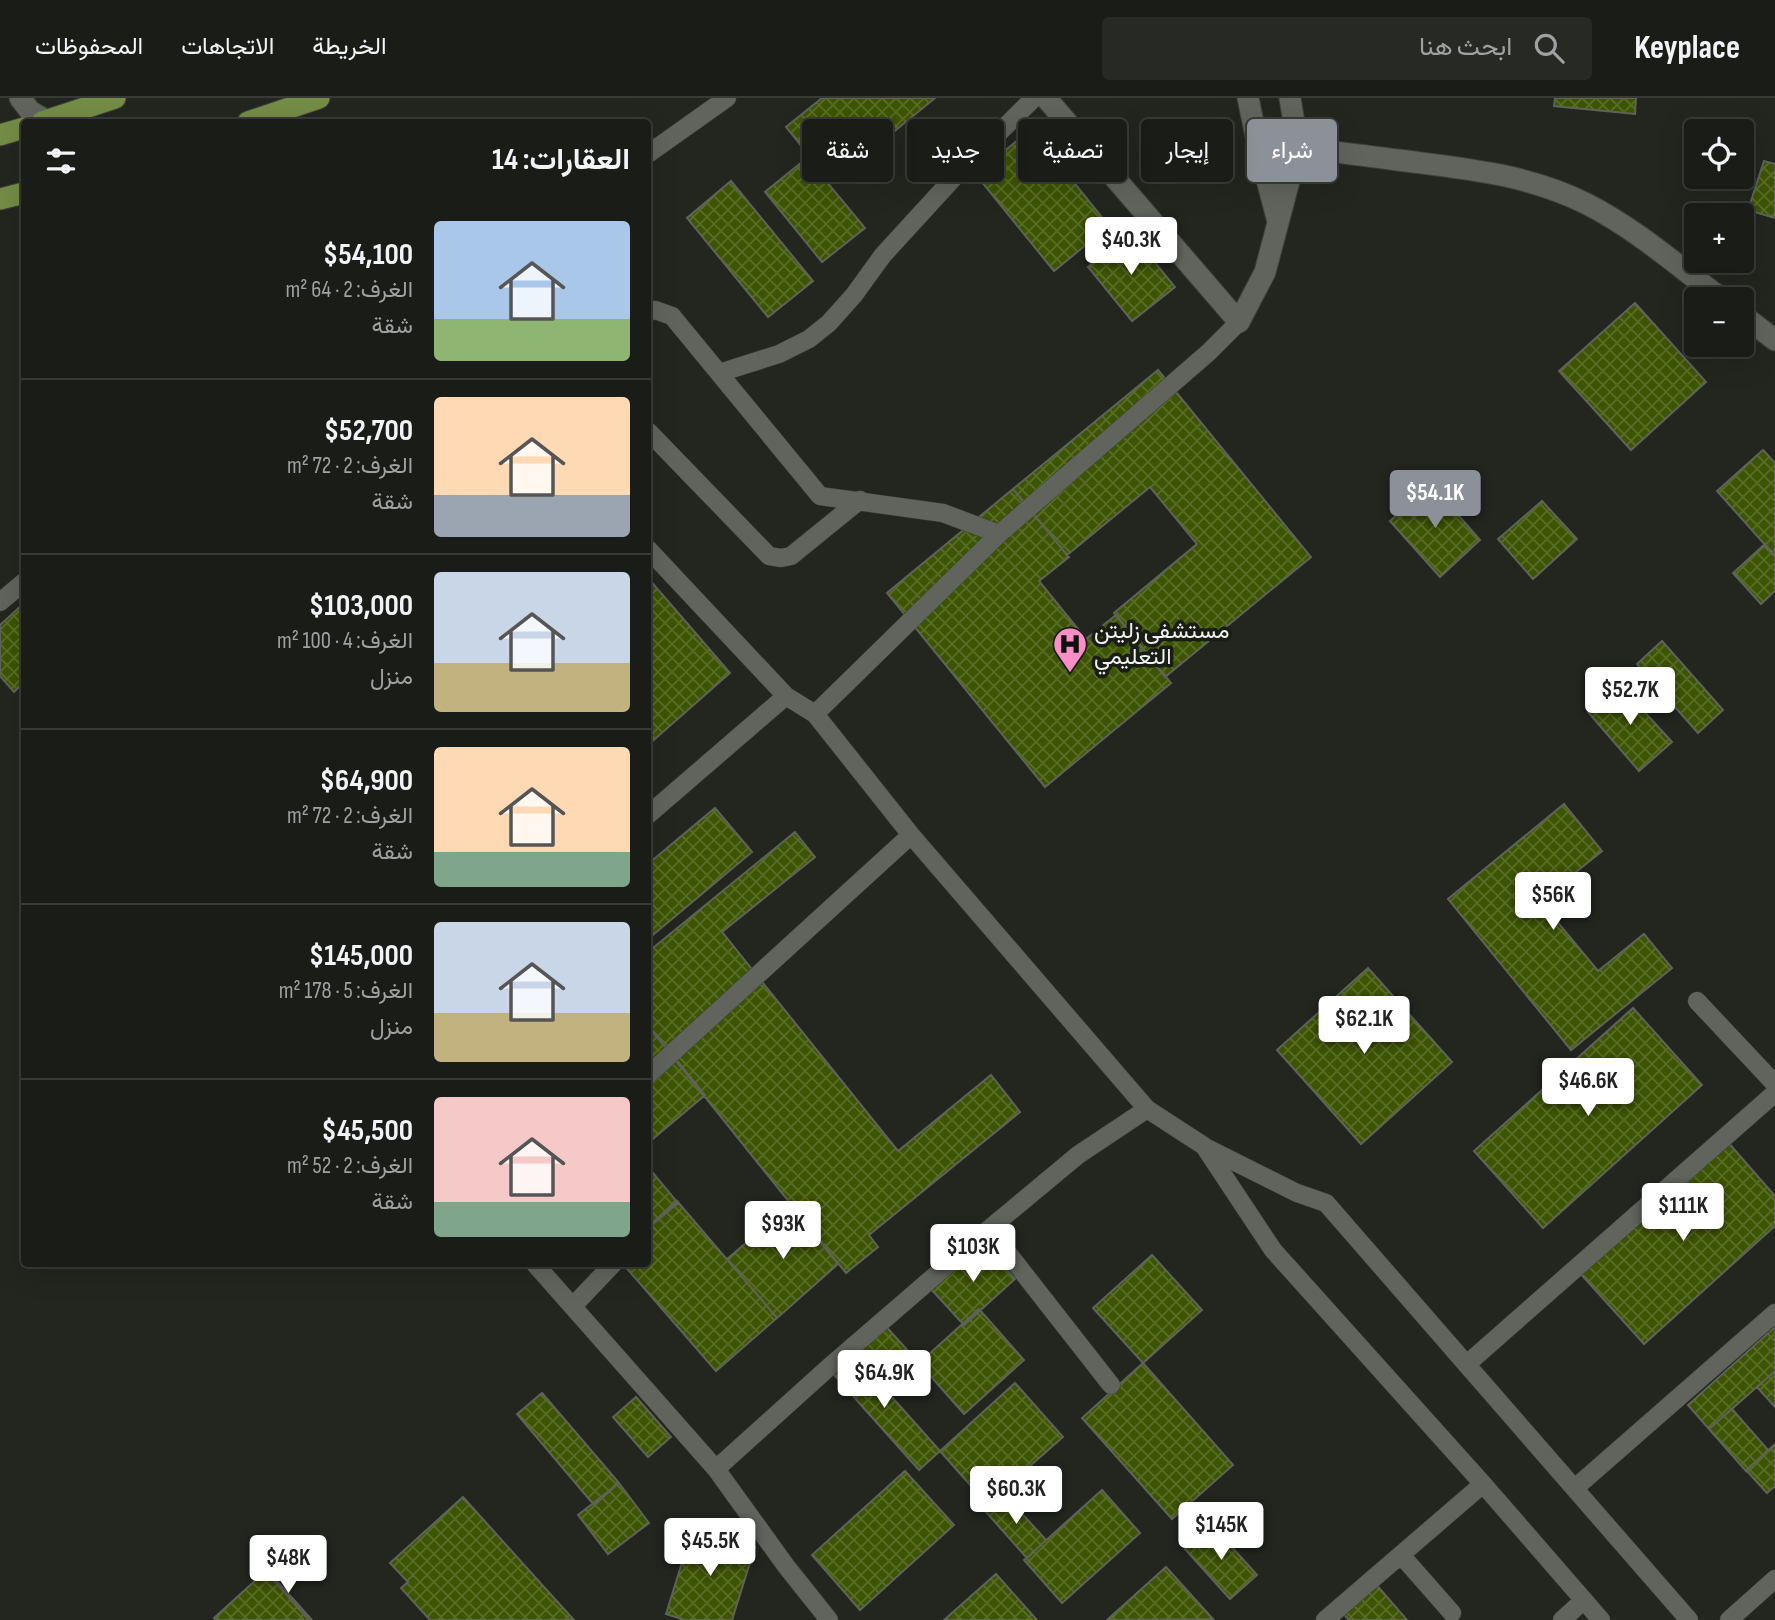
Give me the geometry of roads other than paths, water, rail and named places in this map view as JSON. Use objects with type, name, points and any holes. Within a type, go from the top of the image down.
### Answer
[{"type":"main road","points":[[53,119],[115,98]]},
{"type":"main road","points":[[257,119],[318,98]]},
{"type":"main road","points":[[0,135],[21,129]]},
{"type":"main road","points":[[0,199],[21,194]]},
{"type":"street","points":[[20,98],[40,119]]},
{"type":"street","points":[[1046,98],[1239,321],[1265,272],[1288,182]]},
{"type":"street","points":[[1248,98],[1252,119]]},
{"type":"street","points":[[1290,98],[1293,119]]},
{"type":"street","points":[[1337,152],[1480,170],[1553,189],[1587,204],[1627,228],[1705,287]]},
{"type":"street","points":[[1268,182],[1278,220]]},
{"type":"street","points":[[1754,324],[1775,340]]},
{"type":"lane","points":[[651,152],[727,98]]},
{"type":"lane","points":[[719,373],[779,354],[808,339],[829,323],[891,245],[959,172],[1034,98]]},
{"type":"lane","points":[[651,311],[672,316],[820,496],[943,513],[999,534]]},
{"type":"lane","points":[[814,714],[999,534],[1209,352],[1239,321]]},
{"type":"lane","points":[[651,434],[769,555],[780,558],[791,556],[860,500]]},
{"type":"lane","points":[[651,552],[786,696],[814,714],[911,835],[1147,1109],[1204,1146],[1297,1193],[1326,1203],[1689,1620]]},
{"type":"lane","points":[[0,601],[21,584]]},
{"type":"lane","points":[[651,812],[786,696]]},
{"type":"lane","points":[[651,1072],[911,835]]},
{"type":"lane","points":[[1697,1000],[1775,1084]]},
{"type":"lane","points":[[1467,1364],[1775,1093]]},
{"type":"lane","points":[[716,1469],[989,1229],[1078,1155],[1147,1109]]},
{"type":"lane","points":[[1204,1146],[1273,1250],[1601,1620]]},
{"type":"lane","points":[[989,1229],[1111,1385]]},
{"type":"lane","points":[[538,1267],[716,1469],[829,1620]]},
{"type":"lane","points":[[573,1306],[610,1267]]},
{"type":"lane","points":[[1575,1488],[1775,1313]]},
{"type":"lane","points":[[1325,1620],[1483,1484]]},
{"type":"lane","points":[[1401,1555],[1452,1613]]},
{"type":"lane","points":[[1728,1620],[1775,1579]]},
{"type":"lane","points":[[1562,1620],[1584,1601]]},
{"type":"place","name":"مستشفى زليتن التعليمي","points":[[1070,674]]}]
